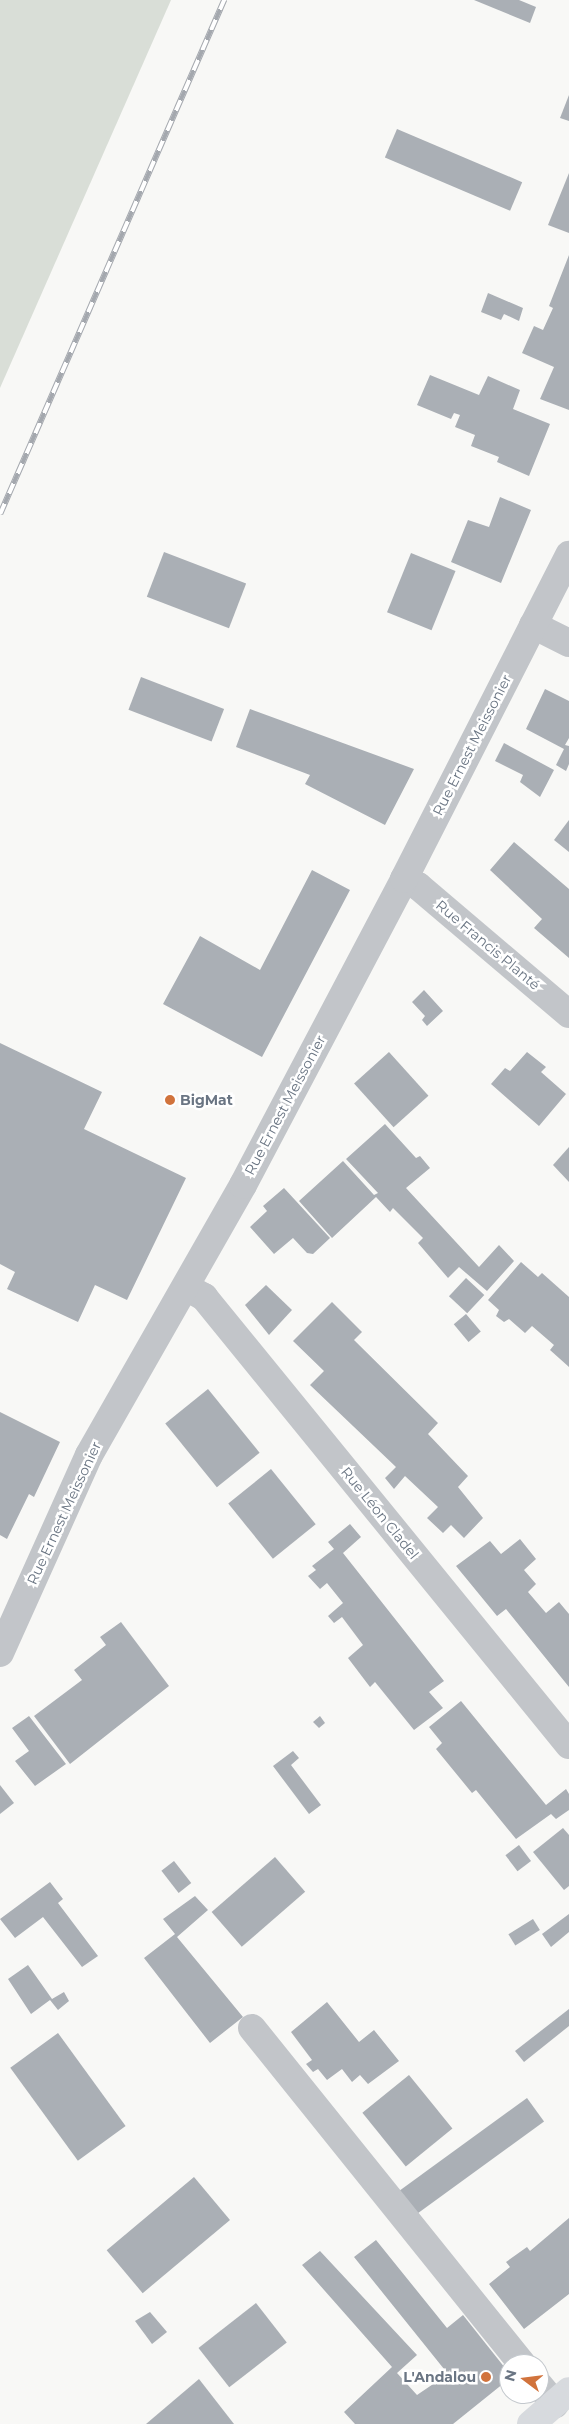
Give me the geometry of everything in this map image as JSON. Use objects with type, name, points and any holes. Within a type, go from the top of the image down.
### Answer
[{"type":"main road","points":[[531,2424],[554,2393]]},
{"type":"street","name":"Rue Ernest Meissonier","points":[[0,1653],[89,1455],[186,1287],[404,879],[569,555]]},
{"type":"street","points":[[533,625],[569,643]]},
{"type":"street","name":"Rue Francis Planté","points":[[404,879],[418,886],[569,1014]]},
{"type":"street","name":"Rue Léon Cladel","points":[[186,1287],[204,1297],[569,1745]]},
{"type":"street","points":[[252,2028],[514,2354]]},
{"type":"shaded area","points":[[0,0],[171,0],[0,388]]},
{"type":"building","points":[[474,0],[519,0],[536,7],[530,23]]},
{"type":"building","points":[[569,95],[569,121],[560,118]]},
{"type":"building","points":[[397,129],[522,182],[510,211],[385,158]]},
{"type":"building","points":[[569,173],[569,233],[548,225]]},
{"type":"building","points":[[569,255],[569,410],[540,399],[554,367],[522,353],[534,326],[543,330],[553,308],[549,306]]},
{"type":"building","points":[[488,293],[523,308],[519,321],[504,314],[501,320],[481,312]]},
{"type":"building","points":[[430,375],[479,395],[488,376],[520,390],[513,409],[550,424],[529,476],[497,462],[499,457],[471,446],[475,435],[455,427],[460,415],[454,413],[451,419],[417,405]]},
{"type":"building","points":[[500,497],[531,510],[501,583],[451,562],[468,520],[489,527]]},
{"type":"building","points":[[164,552],[246,584],[229,628],[147,597]]},
{"type":"building","points":[[411,553],[456,571],[432,630],[387,612]]},
{"type":"building","points":[[141,677],[224,709],[212,742],[128,710]]},
{"type":"building","points":[[545,689],[569,701],[569,738],[565,745],[569,746],[569,764],[566,771],[556,765],[564,749],[526,729]]},
{"type":"building","points":[[250,709],[414,769],[385,825],[305,784],[310,775],[236,747]]},
{"type":"building","points":[[504,743],[554,770],[540,797],[520,782],[523,775],[495,761]]},
{"type":"building","points":[[569,820],[569,852],[554,840]]},
{"type":"building","points":[[514,842],[569,889],[569,958],[534,928],[542,919],[490,870]]},
{"type":"building","points":[[312,870],[350,890],[262,1057],[163,1004],[200,936],[260,970]]},
{"type":"building","points":[[424,990],[443,1011],[427,1026],[422,1020],[425,1016],[412,1002]]},
{"type":"building","points":[[0,1043],[102,1092],[84,1129],[186,1178],[127,1300],[95,1285],[78,1322],[7,1289],[15,1272],[0,1264]]},
{"type":"building","points":[[389,1052],[428,1096],[394,1127],[354,1083]]},
{"type":"building","points":[[527,1052],[546,1067],[541,1072],[566,1094],[539,1126],[491,1084],[505,1068],[510,1071]]},
{"type":"building","points":[[385,1124],[416,1158],[420,1156],[430,1168],[406,1188],[479,1267],[499,1245],[514,1261],[487,1291],[459,1267],[448,1278],[418,1243],[423,1238],[393,1208],[390,1212],[376,1197],[332,1238],[299,1201],[343,1161],[374,1195],[378,1193],[346,1159]]},
{"type":"building","points":[[569,1147],[569,1182],[553,1165]]},
{"type":"building","points":[[284,1188],[330,1238],[313,1254],[307,1253],[293,1238],[274,1254],[250,1227],[267,1211],[263,1206]]},
{"type":"building","points":[[521,1262],[538,1277],[542,1273],[569,1297],[569,1367],[550,1350],[554,1345],[532,1326],[525,1333],[509,1319],[504,1322],[496,1316],[499,1310],[488,1300]]},
{"type":"building","points":[[466,1278],[484,1295],[467,1313],[449,1296]]},
{"type":"building","points":[[266,1285],[292,1310],[269,1335],[245,1305]]},
{"type":"building","points":[[332,1302],[362,1332],[354,1340],[438,1423],[428,1434],[468,1476],[458,1487],[483,1518],[464,1538],[451,1525],[443,1533],[427,1518],[438,1507],[405,1476],[394,1489],[385,1478],[396,1467],[310,1385],[324,1371],[293,1341]]},
{"type":"building","points":[[466,1314],[481,1332],[469,1342],[454,1324]]},
{"type":"building","points":[[208,1389],[260,1453],[217,1487],[165,1424]]},
{"type":"building","points":[[0,1412],[60,1442],[34,1497],[29,1494],[7,1539],[0,1535]]},
{"type":"building","points":[[271,1469],[316,1524],[273,1559],[228,1504]]},
{"type":"building","points":[[350,1524],[361,1537],[343,1553],[444,1681],[429,1692],[443,1708],[414,1730],[375,1682],[370,1687],[348,1658],[363,1645],[342,1617],[334,1623],[328,1616],[343,1603],[327,1583],[320,1589],[308,1576],[316,1570],[312,1566],[334,1549],[328,1542]]},
{"type":"building","points":[[520,1539],[536,1559],[524,1570],[536,1584],[528,1592],[546,1613],[559,1602],[569,1614],[569,1687],[506,1609],[497,1616],[456,1566],[490,1541],[501,1554]]},
{"type":"building","points":[[121,1622],[169,1686],[70,1764],[34,1716],[82,1680],[74,1670],[106,1645],[100,1637]]},
{"type":"building","points":[[461,1701],[546,1805],[566,1789],[569,1794],[569,1810],[556,1819],[551,1814],[516,1839],[476,1790],[472,1793],[436,1749],[442,1743],[429,1727]]},
{"type":"building","points":[[29,1716],[66,1764],[35,1786],[15,1761],[29,1751],[12,1728]]},
{"type":"building","points":[[320,1716],[325,1723],[319,1728],[313,1722]]},
{"type":"building","points":[[293,1751],[299,1758],[291,1765],[321,1805],[309,1814],[273,1766]]},
{"type":"building","points":[[0,1785],[14,1803],[0,1814]]},
{"type":"building","points":[[563,1828],[569,1835],[569,1886],[564,1890],[533,1852]]},
{"type":"building","points":[[519,1845],[531,1861],[517,1871],[505,1855]]},
{"type":"building","points":[[275,1857],[305,1892],[242,1947],[212,1912]]},
{"type":"building","points":[[174,1861],[191,1883],[179,1893],[161,1871]]},
{"type":"building","points":[[50,1882],[63,1899],[58,1903],[98,1956],[82,1967],[43,1917],[15,1938],[0,1919]]},
{"type":"building","points":[[195,1896],[208,1910],[177,1937],[243,2017],[210,2043],[144,1958],[175,1934],[163,1919]]},
{"type":"building","points":[[569,1914],[569,1932],[551,1947],[542,1934]]},
{"type":"building","points":[[533,1919],[540,1930],[515,1945],[508,1934]]},
{"type":"building","points":[[28,1965],[52,1999],[64,1992],[69,2001],[58,2010],[50,2000],[31,2014],[8,1979]]},
{"type":"building","points":[[327,2002],[359,2042],[374,2030],[399,2061],[368,2084],[360,2075],[352,2082],[342,2069],[327,2080],[318,2069],[313,2072],[306,2064],[312,2060],[291,2032]]},
{"type":"building","points":[[569,2009],[569,2026],[524,2062],[515,2051]]},
{"type":"building","points":[[58,2033],[126,2126],[78,2161],[10,2068]]},
{"type":"building","points":[[409,2075],[452,2129],[406,2166],[362,2113]]},
{"type":"building","points":[[527,2098],[544,2121],[415,2215],[398,2191]]},
{"type":"building","points":[[194,2177],[230,2220],[143,2293],[107,2250]]},
{"type":"building","points":[[569,2218],[569,2294],[524,2329],[489,2284],[510,2267],[506,2262],[527,2247],[530,2251]]},
{"type":"building","points":[[376,2240],[447,2328],[463,2315],[499,2360],[499,2387],[453,2424],[355,2424],[344,2412],[392,2367],[302,2265],[320,2251],[417,2355],[397,2373],[417,2395],[448,2374],[354,2257]]},
{"type":"building","points":[[256,2303],[287,2342],[229,2387],[198,2348]]},
{"type":"building","points":[[150,2312],[167,2332],[152,2344],[135,2321]]},
{"type":"building","points":[[199,2379],[234,2424],[146,2424]]},
{"type":"railway","points":[[0,514],[224,0]]},
{"type":"place","name":"BigMat","points":[[170,1100]]},
{"type":"place","name":"L'Andalou","points":[[486,2377]]}]
